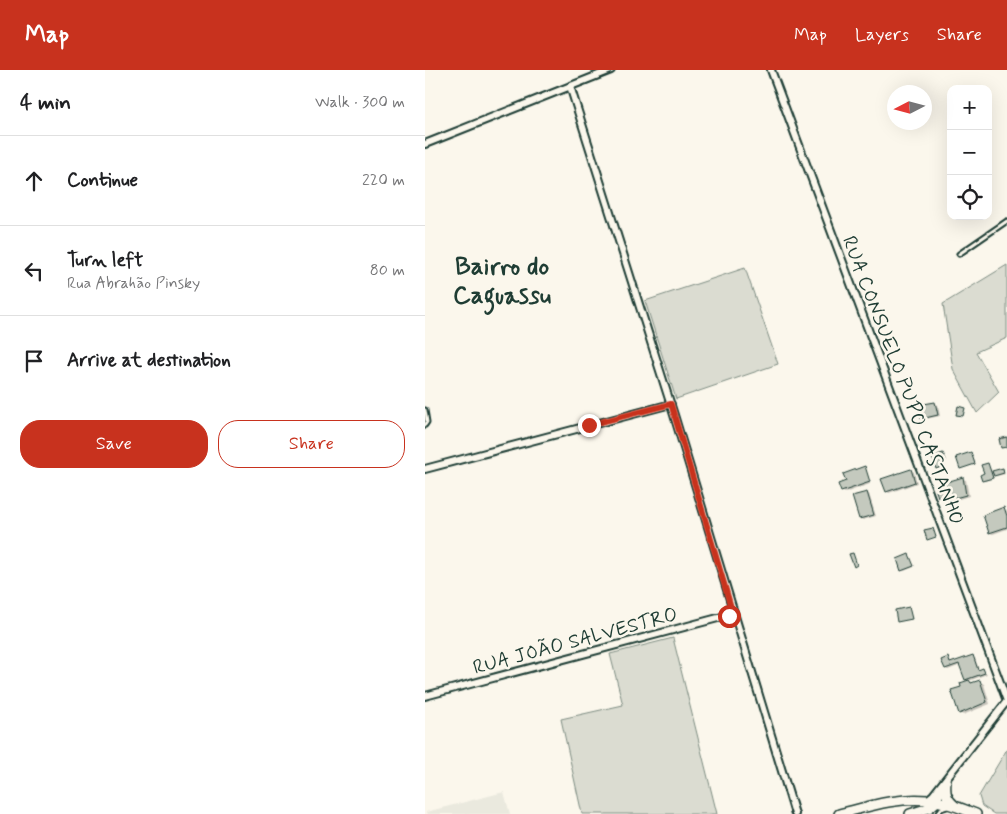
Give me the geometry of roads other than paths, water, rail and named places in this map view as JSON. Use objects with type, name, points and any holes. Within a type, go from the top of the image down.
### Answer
[{"type":"main road","points":[[948,778],[946,795],[949,802],[955,806]]},
{"type":"main road","points":[[839,814],[881,804],[927,800],[955,806],[976,814]]},
{"type":"main road","points":[[909,814],[929,808],[937,801]]},
{"type":"street","points":[[425,144],[611,70]]},
{"type":"street","name":"RUA CONSUELO PUPO CASTANHO","points":[[771,70],[1007,701]]},
{"type":"street","points":[[570,86],[671,404],[795,814]]},
{"type":"street","points":[[425,469],[671,404]]},
{"type":"street","name":"RUA JOÃO SALVESTRO","points":[[425,696],[733,614]]},
{"type":"street","points":[[927,800],[948,778],[1007,701]]},
{"type":"street","points":[[937,801],[948,778]]},
{"type":"lane","points":[[959,254],[1007,221]]},
{"type":"lane","points":[[425,410],[427,422],[425,425]]},
{"type":"lane","points":[[938,814],[944,806],[955,806]]},
{"type":"district","name":"Bairro do Caguassu","points":[[502,280]]}]
